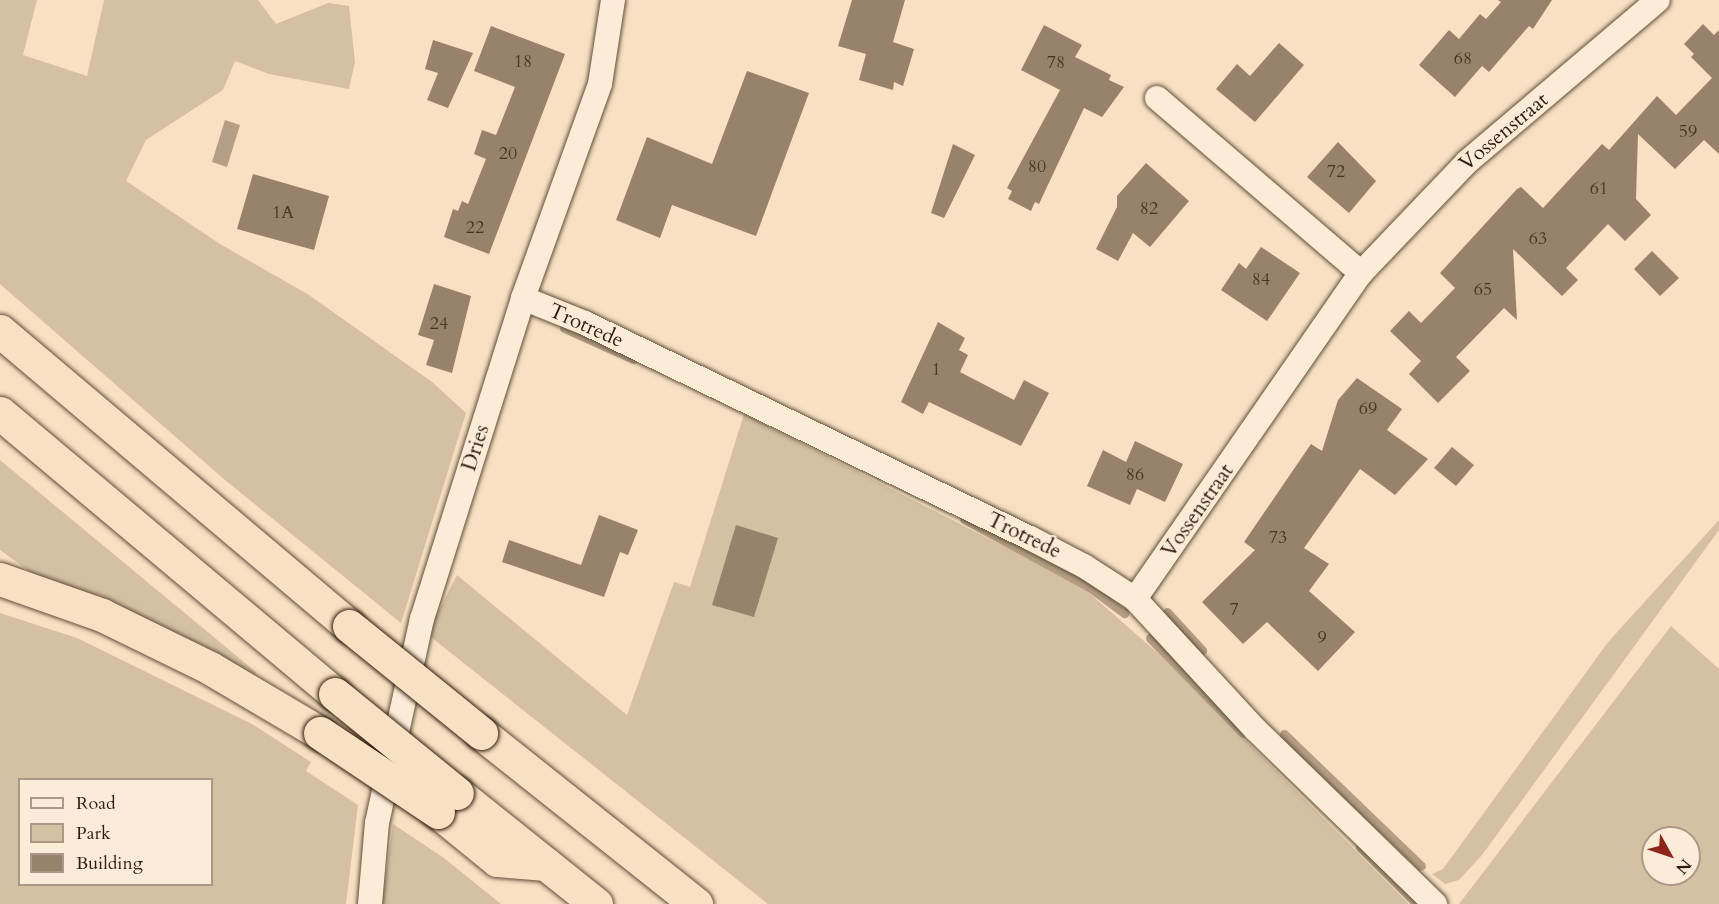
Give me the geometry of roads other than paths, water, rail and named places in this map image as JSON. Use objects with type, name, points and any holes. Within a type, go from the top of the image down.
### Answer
[{"type":"highway","points":[[0,331],[349,626],[696,904]]},
{"type":"highway","points":[[0,413],[335,694],[447,802]]},
{"type":"highway","points":[[0,579],[102,615],[210,668],[320,733],[447,802],[546,864],[596,904]]},
{"type":"street","name":"Dries","points":[[370,904],[377,823],[422,619],[523,298],[600,84],[613,0]]},
{"type":"street","name":"Vossenstraat","points":[[1135,599],[1361,273],[1467,162],[1658,0]]},
{"type":"street","points":[[1157,98],[1361,273]]},
{"type":"street","name":"Trotrede","points":[[523,298],[585,323],[1030,538],[1084,566],[1135,599],[1256,730],[1435,904]]},
{"type":"waterway","points":[[564,328],[633,359]]},
{"type":"waterway","points":[[964,519],[1089,587],[1124,613]]},
{"type":"waterway","points":[[1167,612],[1202,650]]},
{"type":"waterway","points":[[1150,638],[1243,733]]},
{"type":"waterway","points":[[1284,734],[1421,866]]},
{"type":"waterway","points":[[1360,847],[1417,904]]}]
